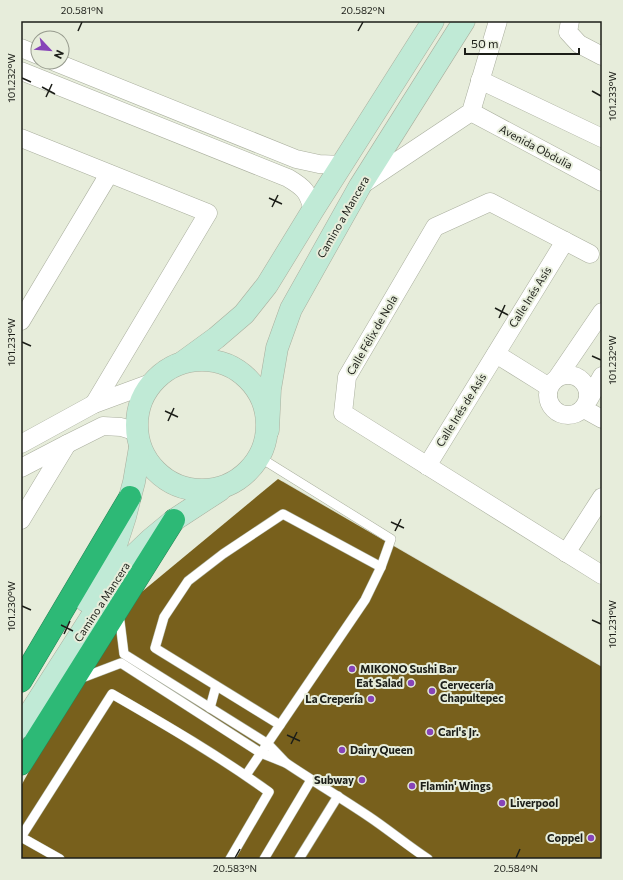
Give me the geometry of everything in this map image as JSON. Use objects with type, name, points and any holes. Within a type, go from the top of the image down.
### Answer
[{"type":"highway","points":[[21,681],[130,497]]},
{"type":"highway","points":[[21,764],[174,520]]},
{"type":"street","points":[[184,362],[216,338],[244,314],[267,285],[433,21]]},
{"type":"street","name":"Camino a Mancera","points":[[268,430],[270,389],[277,348],[291,309],[360,186],[464,21]]},
{"type":"street","points":[[360,186],[471,112],[498,21]]},
{"type":"street","points":[[570,21],[568,32],[579,44],[602,56]]},
{"type":"street","points":[[70,68],[296,159],[319,164],[342,165]]},
{"type":"street","points":[[21,71],[288,178],[301,185],[309,197],[313,210]]},
{"type":"street","points":[[480,80],[602,138]]},
{"type":"street","name":"Avenida Obdulia","points":[[471,112],[602,182]]},
{"type":"street","points":[[21,138],[208,213],[94,404]]},
{"type":"street","points":[[21,321],[109,174]]},
{"type":"street","name":"Calle Félix de Nola","points":[[565,241],[490,202],[436,227],[347,377],[343,413],[602,575]]},
{"type":"street","points":[[565,241],[590,254]]},
{"type":"street","name":"Calle Inés Asís","points":[[496,354],[565,241]]},
{"type":"street","points":[[602,312],[553,382],[548,396],[551,406],[557,413],[566,416],[576,414],[586,404],[602,376]]},
{"type":"street","points":[[496,354],[553,382]]},
{"type":"street","name":"Calle Inés de Asís","points":[[427,466],[496,354]]},
{"type":"street","points":[[204,359],[225,363],[244,374],[258,389],[266,409],[268,430],[264,447],[259,457],[247,473],[226,486],[206,491],[185,489],[165,480],[150,465],[138,440],[137,414],[143,397],[151,384],[167,369],[184,362],[204,359]]},
{"type":"street","points":[[553,382],[569,374],[580,378],[587,387],[586,404],[602,420]]},
{"type":"street","points":[[21,444],[94,404],[151,384]]},
{"type":"street","points":[[21,468],[103,426],[120,427],[138,440]]},
{"type":"street","name":"Camino a Mancera","points":[[21,715],[114,551],[134,482],[138,440]]},
{"type":"street","points":[[21,520],[67,444]]},
{"type":"street","name":"Camino a Mancera","points":[[21,728],[130,559],[174,520],[199,502],[226,486]]},
{"type":"street","points":[[566,553],[602,497]]},
{"type":"lane","points":[[246,775],[365,600],[381,567],[391,539],[259,457]]},
{"type":"lane","points":[[280,725],[155,648],[164,617],[188,581],[224,554],[284,514],[381,567]]},
{"type":"lane","points":[[119,608],[124,654],[268,744],[286,763]]},
{"type":"lane","points":[[72,682],[121,664],[262,753],[286,763],[338,796],[428,859]]},
{"type":"lane","points":[[210,708],[216,686]]},
{"type":"lane","points":[[60,859],[21,837],[112,694],[246,775],[269,792],[230,859]]},
{"type":"lane","points":[[264,859],[311,780]]},
{"type":"lane","points":[[299,859],[338,796]]},
{"type":"building","points":[[278,479],[602,667],[602,859],[21,859],[21,786],[77,684],[138,595]]},
{"type":"place","name":"MIKONO Sushi Bar","points":[[352,669]]},
{"type":"place","name":"Eat Salad","points":[[411,683]]},
{"type":"place","name":"Cervecería Chapultepec","points":[[432,691]]},
{"type":"place","name":"La Crepería","points":[[371,699]]},
{"type":"place","name":"Carl's Jr.","points":[[430,732]]},
{"type":"place","name":"Dairy Queen","points":[[342,750]]},
{"type":"place","name":"Subway","points":[[362,780]]},
{"type":"place","name":"Flamin' Wings","points":[[412,786]]},
{"type":"place","name":"Liverpool","points":[[502,803]]},
{"type":"place","name":"Coppel","points":[[591,838]]}]
